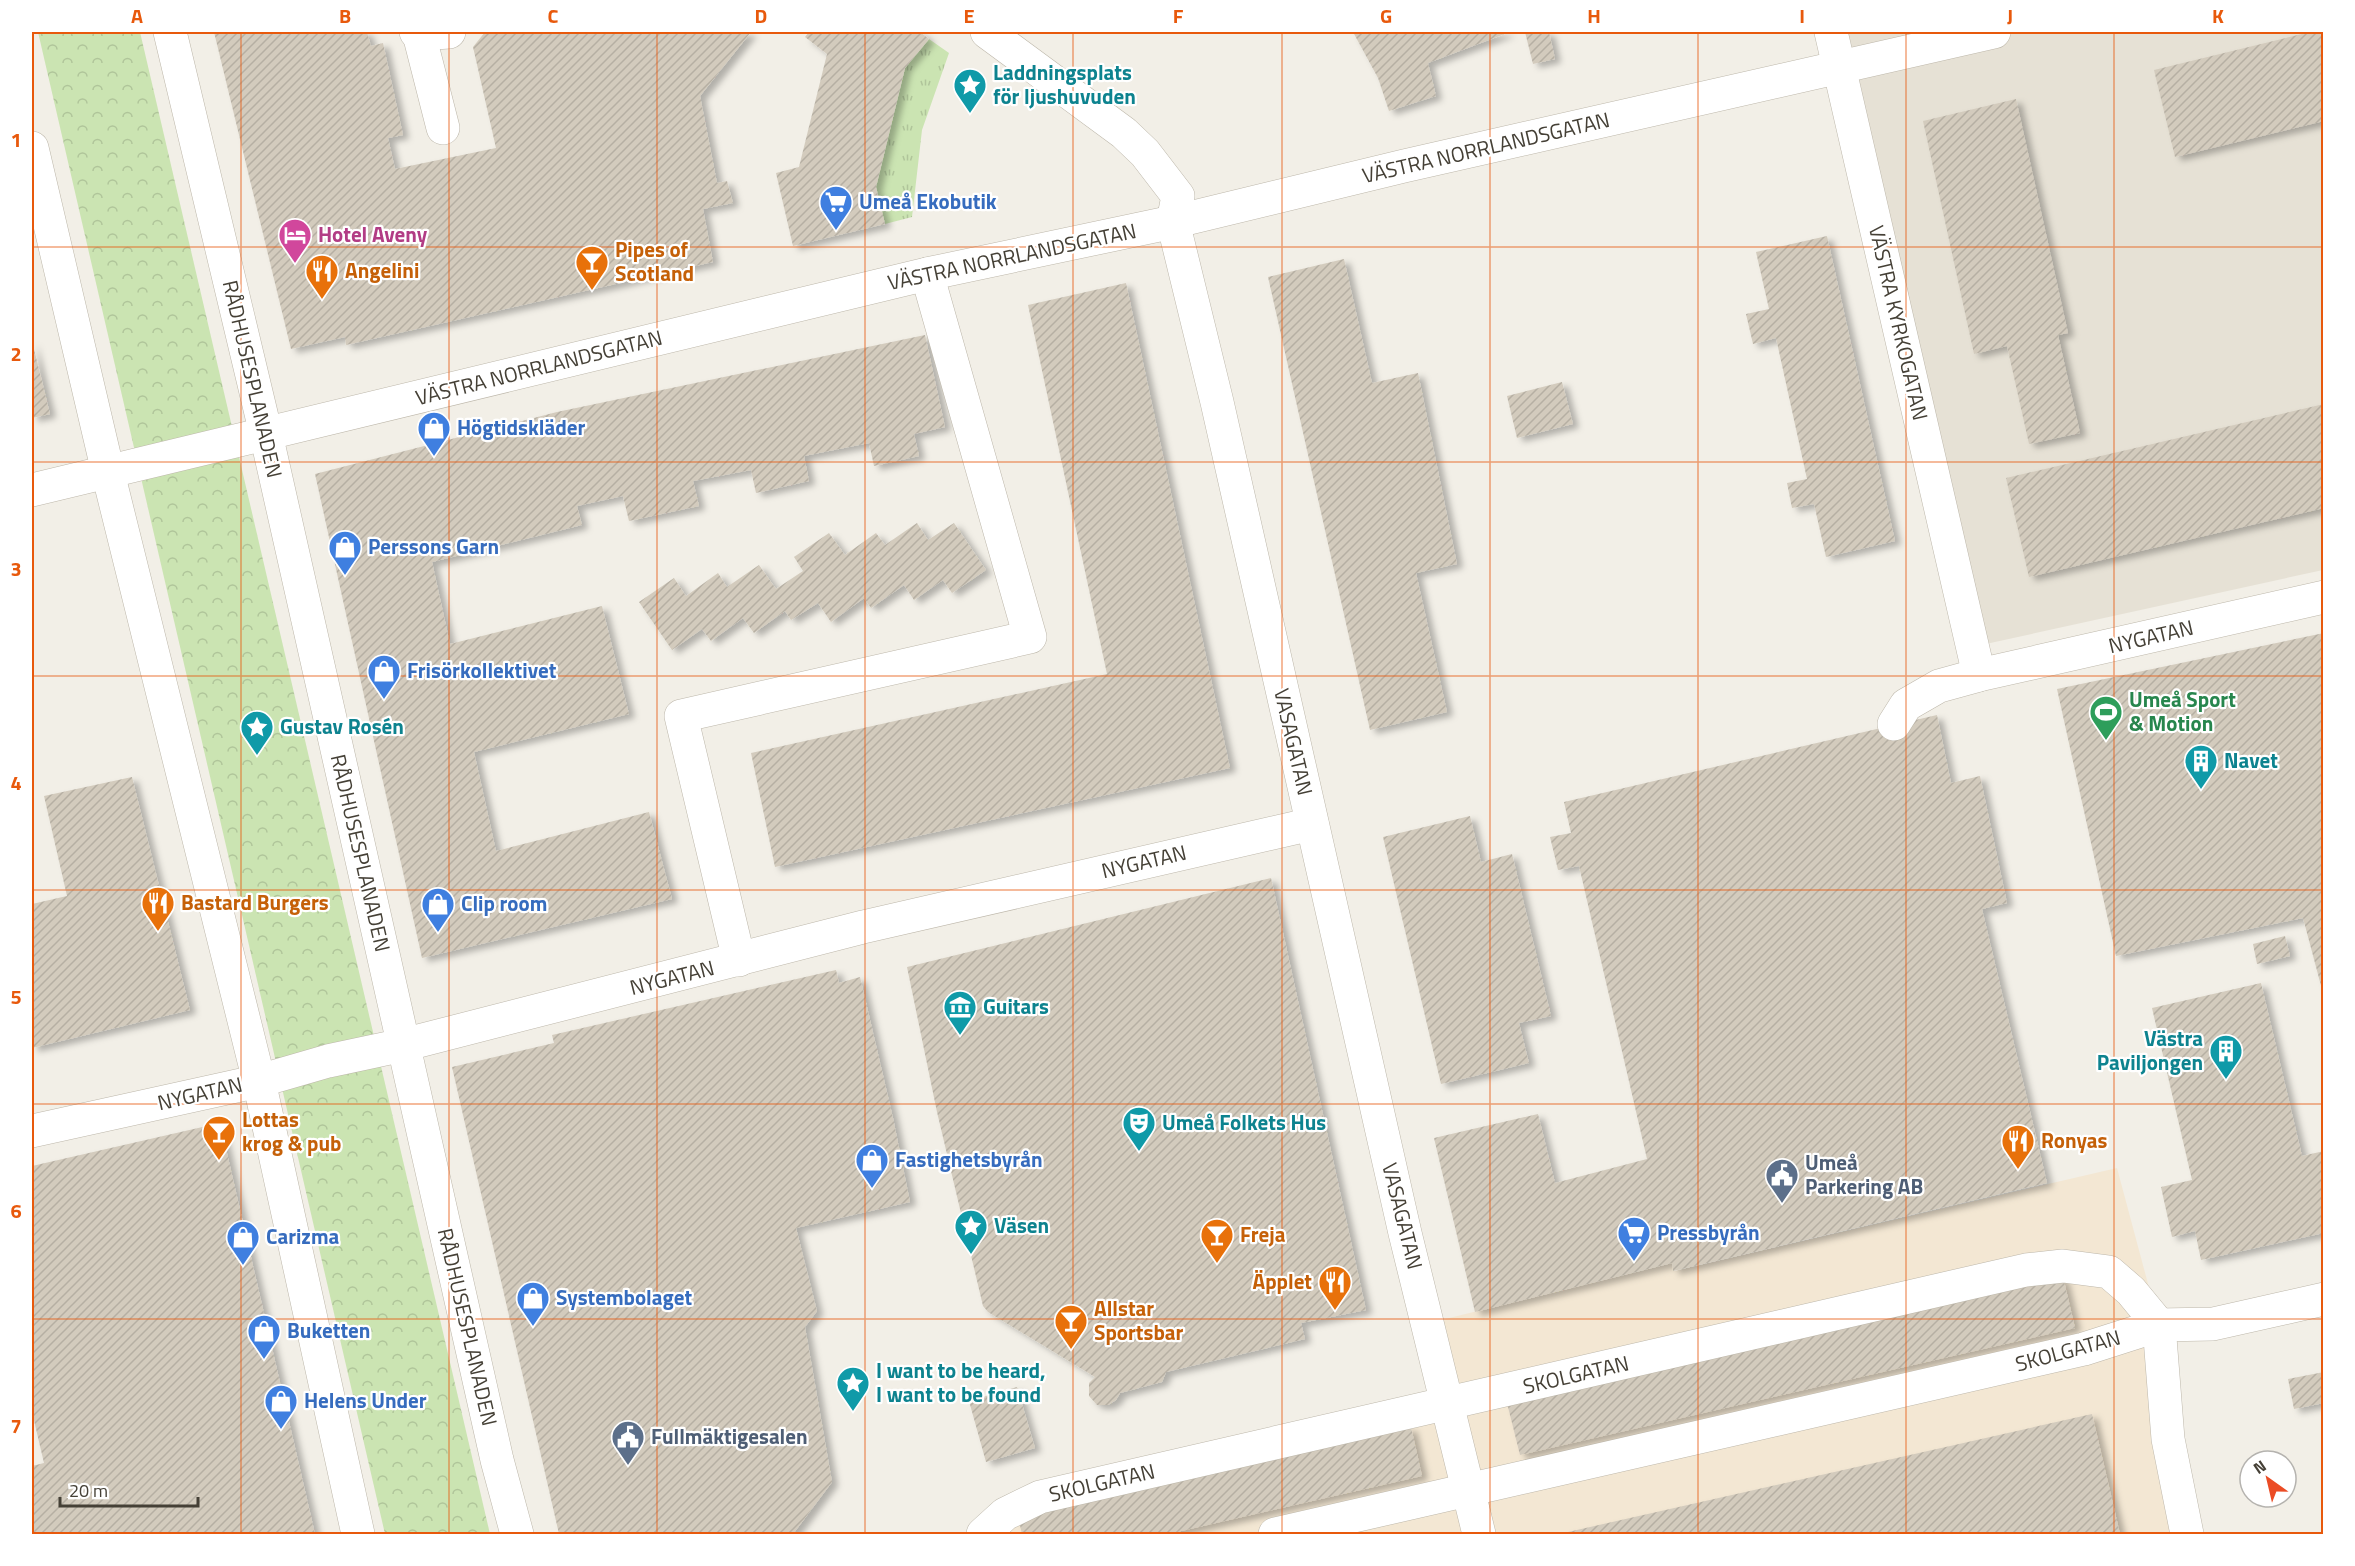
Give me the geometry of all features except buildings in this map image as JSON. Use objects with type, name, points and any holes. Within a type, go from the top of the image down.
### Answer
[{"type":"street","name":"RÅDHUSESPLANADEN","points":[[170,32],[266,434],[497,1460],[517,1534]]},
{"type":"street","points":[[428,32],[443,128]]},
{"type":"street","name":"VASAGATAN","points":[[987,32],[1124,133],[1161,171],[1178,196],[1173,222],[1217,402],[1405,1233],[1429,1323],[1446,1405],[1479,1534]]},
{"type":"street","name":"VÄSTRA KYRKOGATAN","points":[[1831,32],[1979,675]]},
{"type":"street","name":"VÄSTRA NORRLANDSGATAN","points":[[32,490],[927,274],[1173,222],[1404,166],[1994,32]]},
{"type":"street","points":[[32,148],[108,472],[259,1081],[358,1534]]},
{"type":"street","points":[[740,960],[681,716],[1030,637],[927,274]]},
{"type":"street","name":"NYGATAN","points":[[1894,724],[1906,705],[1939,686],[2324,597]]},
{"type":"street","name":"NYGATAN","points":[[32,1131],[259,1081],[328,1061],[403,1045],[863,927],[1312,824]]},
{"type":"street","name":"SKOLGATAN","points":[[983,1534],[1005,1514],[1040,1497],[2026,1270],[2063,1266],[2109,1272],[2131,1291],[2159,1325]]},
{"type":"street","name":"SKOLGATAN","points":[[1275,1534],[2084,1349],[2159,1325],[2213,1324],[2324,1299]]},
{"type":"street","points":[[2159,1325],[2168,1439],[2187,1534]]},
{"type":"shaded area","points":[[1831,32],[2323,32],[2323,570],[1972,647]]},
{"type":"shaded area","points":[[2117,1168],[2159,1325],[2187,1534],[983,1534],[1446,1405],[1429,1323],[1672,1263],[1674,1271]]},
{"type":"green space","points":[[38,32],[140,32],[490,1534],[385,1534]]},
{"type":"green space","points":[[929,39],[949,53],[922,130],[912,217],[885,224],[876,187],[905,68]]},
{"type":"place","name":"Laddningsplats för ljushuvuden","points":[[970,114]]},
{"type":"place","name":"Umeå Ekobutik","points":[[836,231]]},
{"type":"place","name":"Hotel Aveny","points":[[295,264]]},
{"type":"place","name":"Pipes of Scotland","points":[[592,291]]},
{"type":"place","name":"Angelini","points":[[322,300]]},
{"type":"place","name":"Högtidskläder","points":[[434,457]]},
{"type":"place","name":"Perssons Garn","points":[[345,576]]},
{"type":"place","name":"Frisörkollektivet","points":[[384,700]]},
{"type":"place","name":"Umeå Sport & Motion","points":[[2106,741]]},
{"type":"place","name":"Gustav Rosén","points":[[257,756]]},
{"type":"place","name":"Navet","points":[[2201,790]]},
{"type":"place","name":"Bastard Burgers","points":[[158,932]]},
{"type":"place","name":"Clip room","points":[[438,933]]},
{"type":"place","name":"Guitars","points":[[960,1036]]},
{"type":"place","name":"Västra Paviljongen","points":[[2226,1080]]},
{"type":"place","name":"Umeå Folkets Hus","points":[[1139,1152]]},
{"type":"place","name":"Lottas krog & pub","points":[[219,1161]]},
{"type":"place","name":"Ronyas","points":[[2018,1170]]},
{"type":"place","name":"Fastighetsbyrån","points":[[872,1189]]},
{"type":"place","name":"Umeå Parkering AB","points":[[1782,1204]]},
{"type":"place","name":"Väsen","points":[[971,1255]]},
{"type":"place","name":"Pressbyrån","points":[[1634,1262]]},
{"type":"place","name":"Freja","points":[[1217,1264]]},
{"type":"place","name":"Carizma","points":[[243,1266]]},
{"type":"place","name":"Äpplet","points":[[1335,1311]]},
{"type":"place","name":"Systembolaget","points":[[533,1327]]},
{"type":"place","name":"Allstar Sportsbar","points":[[1071,1350]]},
{"type":"place","name":"Buketten","points":[[264,1360]]},
{"type":"place","name":"I want to be heard, I want to be found","points":[[853,1412]]},
{"type":"place","name":"Helens Under","points":[[281,1430]]},
{"type":"place","name":"Fullmäktigesalen","points":[[628,1466]]}]
